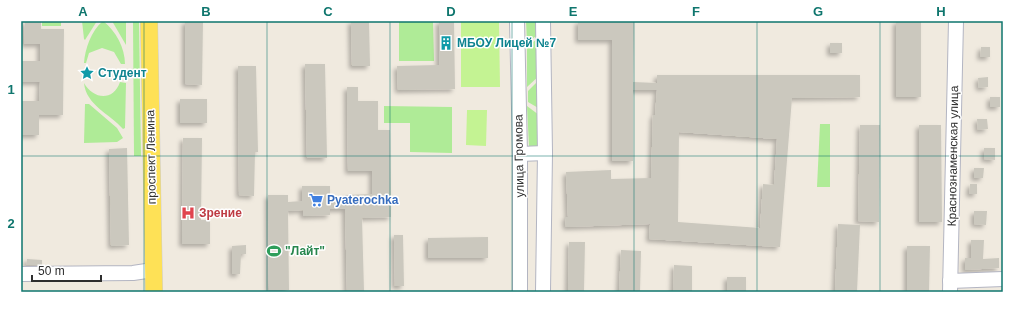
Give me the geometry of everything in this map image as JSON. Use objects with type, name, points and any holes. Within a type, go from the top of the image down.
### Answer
[{"type":"main road","name":"проспект Ленина","points":[[149,21],[154,292]]},
{"type":"street","name":"улица Громова","points":[[517,21],[520,154],[520,292]]},
{"type":"street","name":"улица Громова","points":[[543,21],[545,153],[543,292]]},
{"type":"street","name":"Краснознаменская улица","points":[[950,286],[956,21]]},
{"type":"street","points":[[520,154],[545,153]]},
{"type":"street","points":[[21,274],[133,273],[153,270]]},
{"type":"street","points":[[950,286],[1003,279]]},
{"type":"green space","points":[[42,21],[61,21],[61,26],[42,26]]},
{"type":"green space","points":[[82,21],[97,21],[85,40],[84,39]]},
{"type":"green space","points":[[103,21],[108,25],[119,40],[125,58],[125,64],[121,64],[114,52],[102,48],[89,53],[86,63],[84,63],[89,40]]},
{"type":"green space","points":[[112,21],[126,21],[126,45]]},
{"type":"green space","points":[[133,21],[139,21],[141,156],[134,156]]},
{"type":"green space","points":[[399,21],[433,21],[434,61],[399,61]]},
{"type":"green space","points":[[461,21],[499,21],[500,87],[461,87]]},
{"type":"green space","points":[[526,21],[538,21],[538,35],[527,42]]},
{"type":"green space","points":[[539,38],[540,75],[527,87],[527,46]]},
{"type":"green space","points":[[540,79],[540,109],[528,102],[528,91]]},
{"type":"green space","points":[[120,82],[126,83],[125,128],[123,129],[99,109],[89,97],[84,83],[92,92],[103,96],[113,93]]},
{"type":"green space","points":[[85,104],[89,104],[117,128],[123,138],[117,142],[84,143]]},
{"type":"green space","points":[[384,106],[452,107],[452,153],[410,152],[410,123],[384,123]]},
{"type":"green space","points":[[527,106],[539,115],[540,145],[531,148],[529,146]]},
{"type":"green space","points":[[467,110],[487,110],[486,146],[466,145]]},
{"type":"green space","points":[[820,124],[830,124],[830,187],[817,187]]},
{"type":"building","points":[[25,21],[41,21],[41,29],[64,29],[63,115],[39,115],[39,135],[21,135],[21,101],[39,101],[40,82],[21,82],[21,61],[40,61],[40,44],[24,44]]},
{"type":"building","points":[[185,21],[203,21],[202,85],[185,84]]},
{"type":"building","points":[[351,21],[369,21],[370,66],[352,66]]},
{"type":"building","name":"МБОУ Лицей №7","points":[[439,21],[454,21],[455,89],[398,90],[397,66],[439,65]]},
{"type":"building","points":[[578,21],[634,21],[633,82],[657,83],[657,75],[860,75],[860,97],[792,98],[780,247],[649,239],[650,224],[566,227],[565,217],[568,217],[566,172],[611,170],[611,179],[651,178],[653,115],[655,115],[657,90],[633,90],[633,161],[612,161],[612,40],[578,40]],"holes":[[[679,132],[777,139],[774,185],[763,184],[760,228],[678,222]]]},
{"type":"building","points":[[896,21],[921,21],[921,97],[896,97]]},
{"type":"building","points":[[830,43],[842,43],[842,53],[830,53]]},
{"type":"building","points":[[981,47],[990,47],[990,57],[980,57]]},
{"type":"building","points":[[305,64],[325,64],[327,158],[307,158]]},
{"type":"building","points":[[238,66],[256,66],[258,152],[255,152],[254,196],[239,195]]},
{"type":"building","points":[[988,77],[988,87],[979,88],[978,78]]},
{"type":"building","points":[[347,87],[358,87],[358,101],[378,101],[378,130],[390,130],[391,217],[362,218],[364,291],[347,291],[345,209],[330,209],[330,215],[303,216],[303,210],[288,211],[289,290],[269,290],[268,195],[288,195],[288,202],[302,201],[302,186],[330,186],[330,199],[345,199],[345,195],[372,194],[372,171],[348,171]]},
{"type":"building","points":[[990,97],[1000,97],[1000,107],[990,107]]},
{"type":"building","points":[[180,99],[207,99],[207,123],[180,123]]},
{"type":"building","points":[[977,119],[987,119],[988,129],[978,130]]},
{"type":"building","points":[[860,125],[880,125],[879,222],[858,221]]},
{"type":"building","points":[[919,125],[941,125],[942,222],[919,222]]},
{"type":"building","points":[[183,138],[202,138],[201,220],[210,220],[210,244],[182,244]]},
{"type":"building","points":[[127,148],[129,245],[111,246],[109,149]]},
{"type":"building","points":[[984,148],[995,148],[995,160],[984,159]]},
{"type":"building","points":[[974,168],[984,168],[983,178],[974,178]]},
{"type":"building","points":[[970,184],[977,184],[977,194],[969,194]]},
{"type":"building","points":[[974,211],[987,211],[986,225],[974,224]]},
{"type":"building","points":[[838,224],[860,225],[857,292],[835,292]]},
{"type":"building","points":[[394,235],[403,235],[404,286],[395,286]]},
{"type":"building","points":[[488,237],[488,258],[428,258],[428,238]]},
{"type":"building","points":[[971,240],[984,240],[983,259],[999,258],[999,268],[965,270],[965,258],[971,258]]},
{"type":"building","points":[[569,242],[585,242],[584,292],[568,292]]},
{"type":"building","points":[[246,245],[246,254],[241,254],[240,274],[232,274],[232,246]]},
{"type":"building","points":[[907,246],[930,246],[929,292],[907,292]]},
{"type":"building","points":[[621,250],[641,251],[640,292],[619,292]]},
{"type":"building","points":[[27,259],[42,260],[42,265],[26,265]]},
{"type":"building","points":[[674,265],[692,266],[692,292],[673,292]]},
{"type":"building","points":[[727,277],[746,277],[746,292],[727,292]]},
{"type":"place","name":"МБОУ Лицей №7","points":[[446,43]]},
{"type":"place","name":"Студент","points":[[87,73]]},
{"type":"place","name":"Pyaterochka","points":[[316,200]]},
{"type":"place","name":"Зрение","points":[[188,213]]},
{"type":"place","name":"\"Лайт\"","points":[[274,251]]}]
